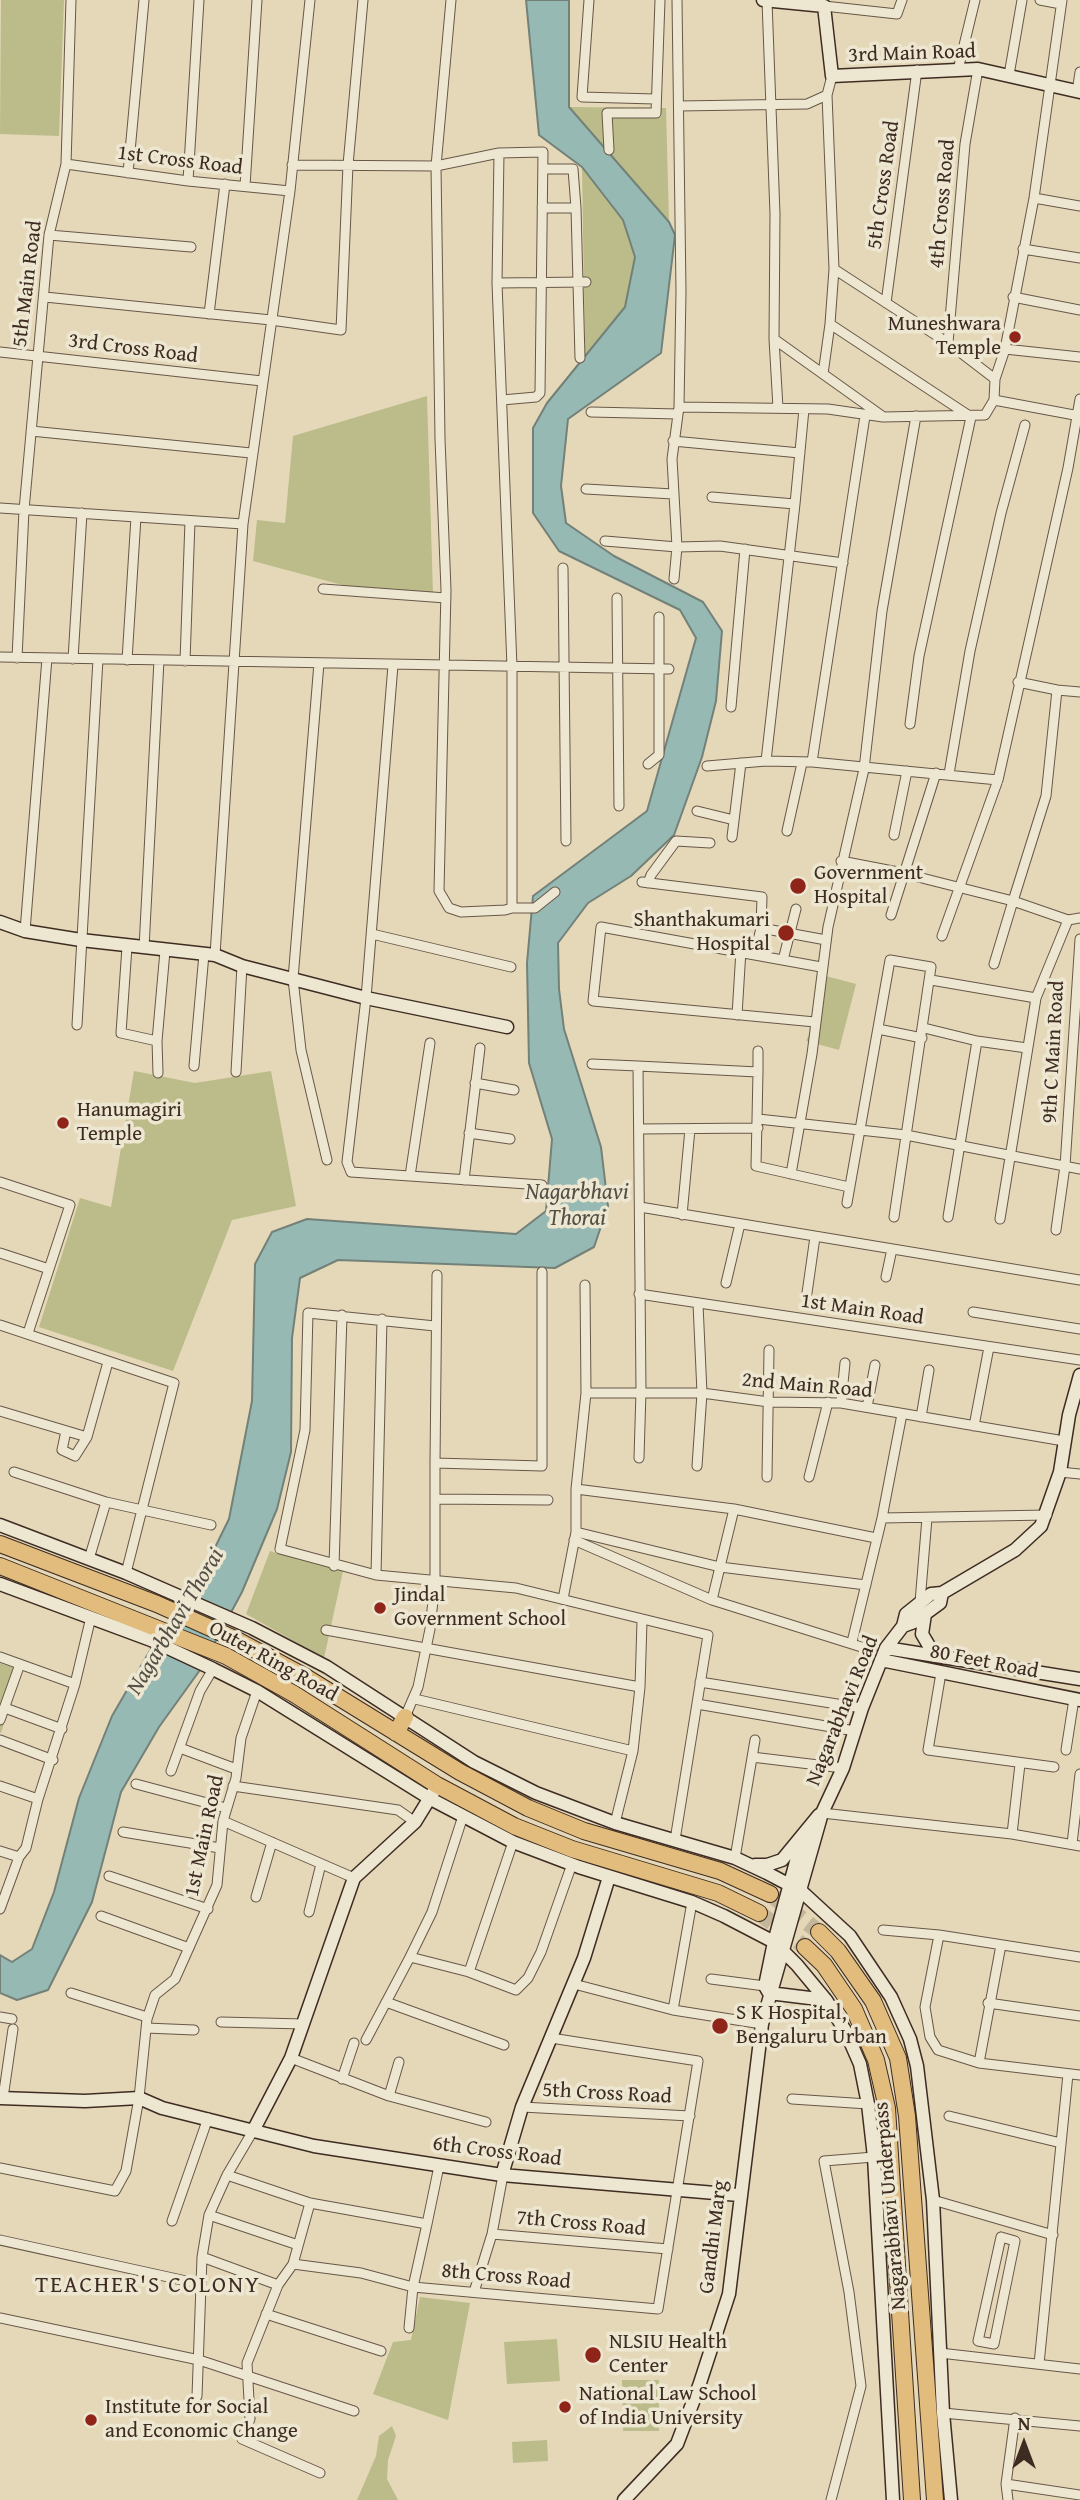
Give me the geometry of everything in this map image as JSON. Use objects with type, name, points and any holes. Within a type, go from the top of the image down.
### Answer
[{"type":"highway","name":"Outer Ring Road","points":[[0,1544],[174,1612],[234,1639],[304,1676],[396,1733]]},
{"type":"highway","name":"Outer Ring Road","points":[[0,1566],[155,1633],[226,1656],[294,1694],[433,1791]]},
{"type":"highway","points":[[405,1717],[396,1733],[460,1772],[555,1820],[720,1871],[770,1894]]},
{"type":"highway","points":[[433,1791],[542,1838],[718,1893],[759,1913]]},
{"type":"highway","name":"Nagarabhavi Underpass","points":[[819,1932],[838,1951],[873,2001],[898,2058],[907,2116],[935,2500]]},
{"type":"highway","name":"Nagarabhavi Underpass","points":[[806,1947],[824,1965],[854,2009],[876,2060],[887,2108],[912,2500]]},
{"type":"street","name":"5th Main Road","points":[[17,658],[24,510],[49,235],[66,164],[71,0]]},
{"type":"street","points":[[128,173],[144,0]]},
{"type":"street","points":[[188,181],[200,0]]},
{"type":"street","points":[[245,186],[257,0]]},
{"type":"street","points":[[194,1066],[209,954],[243,524],[290,191],[310,0]]},
{"type":"street","points":[[44,297],[271,320],[341,330],[348,165],[363,0]]},
{"type":"street","points":[[451,0],[436,166],[440,439],[446,598],[439,891],[449,908],[461,912],[535,908],[555,892]]},
{"type":"street","points":[[589,0],[582,97],[655,99]]},
{"type":"street","points":[[609,150],[607,113],[656,113],[660,0]]},
{"type":"street","points":[[674,579],[677,547],[673,441],[679,410],[677,0]]},
{"type":"street","points":[[778,408],[774,339],[775,214],[765,0],[897,14],[902,0]]},
{"type":"street","points":[[958,70],[975,0]]},
{"type":"street","points":[[1009,75],[1022,0]]},
{"type":"street","points":[[591,412],[804,408],[883,417],[985,415],[994,400],[995,379],[1005,349],[1034,198],[1061,2],[1040,0]]},
{"type":"street","name":"3rd Main Road","points":[[824,6],[832,76],[978,69],[1079,92]]},
{"type":"street","name":"4th Cross Road","points":[[948,342],[965,144],[978,69]]},
{"type":"street","name":"5th Cross Road","points":[[886,303],[917,71]]},
{"type":"street","points":[[1079,92],[1080,72]]},
{"type":"street","points":[[823,374],[834,269],[827,95],[832,76]]},
{"type":"street","points":[[679,106],[768,107],[807,104],[827,95]]},
{"type":"street","points":[[292,165],[436,166],[499,153],[543,152],[540,393],[536,397],[502,400]]},
{"type":"street","points":[[499,153],[497,283],[512,667],[512,908]]},
{"type":"street","name":"1st Cross Road","points":[[66,164],[188,181],[290,191]]},
{"type":"street","points":[[543,169],[572,169],[583,282],[580,358]]},
{"type":"street","points":[[209,314],[225,184]]},
{"type":"street","points":[[1034,198],[1080,206]]},
{"type":"street","points":[[542,208],[576,208]]},
{"type":"street","points":[[49,235],[191,247]]},
{"type":"street","points":[[1023,249],[1080,258]]},
{"type":"street","points":[[834,269],[948,342],[995,379]]},
{"type":"street","points":[[497,283],[583,282]]},
{"type":"street","points":[[1013,297],[1080,310]]},
{"type":"street","points":[[830,324],[971,417]]},
{"type":"street","points":[[774,339],[883,417]]},
{"type":"street","points":[[1005,349],[1080,357]]},
{"type":"street","name":"3rd Cross Road","points":[[0,352],[262,382]]},
{"type":"street","points":[[942,936],[998,780],[1079,416],[1080,399]]},
{"type":"street","points":[[994,400],[1079,416]]},
{"type":"street","points":[[766,761],[791,554],[804,408]]},
{"type":"street","points":[[812,762],[865,416]]},
{"type":"street","points":[[791,1174],[821,967],[841,861],[864,769],[881,611],[916,416]]},
{"type":"street","points":[[911,724],[919,656],[971,417]]},
{"type":"street","points":[[949,774],[970,651],[1000,513],[1025,425]]},
{"type":"street","points":[[31,430],[251,453]]},
{"type":"street","points":[[673,441],[800,453]]},
{"type":"street","points":[[586,489],[673,494]]},
{"type":"street","points":[[712,497],[795,504]]},
{"type":"street","points":[[0,508],[243,524]]},
{"type":"street","points":[[74,659],[82,513]]},
{"type":"street","points":[[127,660],[136,517]]},
{"type":"street","points":[[185,661],[190,521]]},
{"type":"street","points":[[605,541],[745,549],[843,563]]},
{"type":"street","points":[[731,707],[745,549]]},
{"type":"street","points":[[563,568],[566,841]]},
{"type":"street","points":[[323,589],[446,598]]},
{"type":"street","points":[[617,598],[619,806]]},
{"type":"street","points":[[648,764],[659,755],[664,669],[659,617]]},
{"type":"street","points":[[0,657],[664,669]]},
{"type":"street","points":[[25,931],[47,658]]},
{"type":"street","points":[[77,1025],[98,659]]},
{"type":"street","points":[[144,948],[159,660]]},
{"type":"street","points":[[319,663],[293,979],[301,1050],[327,1160]]},
{"type":"street","points":[[393,664],[372,934],[347,1162],[351,1172],[542,1185]]},
{"type":"street","points":[[1018,682],[1080,692]]},
{"type":"street","points":[[994,964],[1046,796],[1057,690]]},
{"type":"street","points":[[707,766],[766,761],[812,762],[998,780]]},
{"type":"street","points":[[732,837],[741,763]]},
{"type":"street","points":[[787,831],[802,763]]},
{"type":"street","points":[[894,835],[907,771]]},
{"type":"street","points":[[891,915],[902,873],[936,773]]},
{"type":"street","points":[[696,811],[734,820]]},
{"type":"street","points":[[710,843],[676,841],[645,882],[762,897],[761,928],[755,953]]},
{"type":"street","points":[[841,861],[902,873],[1013,901],[1068,920],[1080,918]]},
{"type":"street","points":[[783,960],[796,909]]},
{"type":"street","points":[[1000,1219],[1036,998],[1068,920]]},
{"type":"street","points":[[0,922],[25,931],[81,940],[209,954],[242,966],[366,998],[507,1027]]},
{"type":"street","points":[[815,1022],[593,1001],[601,928],[741,950],[821,967]]},
{"type":"street","points":[[761,928],[826,940]]},
{"type":"street","points":[[372,934],[511,967]]},
{"type":"street","name":"9th C Main Road","points":[[1056,1230],[1065,1166],[1080,939]]},
{"type":"street","points":[[127,947],[121,1033],[157,1041]]},
{"type":"street","points":[[737,1015],[741,950]]},
{"type":"street","points":[[158,1073],[157,1041],[165,951]]},
{"type":"street","points":[[847,1203],[890,960],[931,967],[894,1217]]},
{"type":"street","points":[[236,1072],[242,966]]},
{"type":"street","points":[[931,980],[1036,998]]},
{"type":"street","points":[[877,1029],[1027,1048]]},
{"type":"street","points":[[948,1217],[977,1041]]},
{"type":"street","points":[[410,1176],[430,1043]]},
{"type":"street","points":[[464,1180],[480,1048]]},
{"type":"street","points":[[758,1051],[756,1166],[849,1187]]},
{"type":"street","points":[[592,1064],[758,1072]]},
{"type":"street","points":[[638,1066],[641,1391],[639,1458]]},
{"type":"street","points":[[475,1083],[514,1090]]},
{"type":"street","points":[[639,1129],[800,1123],[906,1135],[1080,1169]]},
{"type":"street","points":[[682,1215],[690,1129]]},
{"type":"street","points":[[469,1133],[510,1139]]},
{"type":"street","points":[[0,1182],[70,1205],[28,1333]]},
{"type":"street","points":[[640,1207],[1080,1280]]},
{"type":"street","points":[[726,1283],[740,1224]]},
{"type":"street","points":[[807,1293],[815,1237]]},
{"type":"street","points":[[886,1277],[892,1249]]},
{"type":"street","points":[[0,1253],[49,1269]]},
{"type":"street","points":[[435,1463],[542,1466],[542,1272]]},
{"type":"street","points":[[405,1717],[415,1699],[428,1648],[435,1582],[437,1275]]},
{"type":"street","points":[[563,1599],[575,1536],[576,1489],[586,1393],[585,1285]]},
{"type":"street","name":"1st Main Road","points":[[639,1294],[1080,1360]]},
{"type":"street","points":[[697,1466],[702,1393],[698,1304]]},
{"type":"street","points":[[973,1312],[1080,1329]]},
{"type":"street","points":[[435,1326],[308,1313],[305,1430],[280,1549],[334,1566],[376,1575],[516,1587],[642,1621],[708,1635],[675,1840]]},
{"type":"street","points":[[334,1566],[342,1315]]},
{"type":"street","points":[[376,1575],[382,1319]]},
{"type":"street","points":[[0,1325],[174,1382],[126,1573]]},
{"type":"street","points":[[974,1426],[989,1347]]},
{"type":"street","points":[[767,1477],[769,1350]]},
{"type":"street","points":[[66,1431],[62,1450],[75,1456],[87,1437],[108,1362]]},
{"type":"street","points":[[841,1403],[845,1363]]},
{"type":"street","points":[[867,1408],[875,1365]]},
{"type":"street","points":[[921,1417],[929,1370]]},
{"type":"street","points":[[922,1608],[931,1594],[942,1593],[1015,1550],[1035,1533],[1047,1515],[1060,1472],[1064,1441],[1074,1416],[1080,1375]]},
{"type":"street","name":"2nd Main Road","points":[[586,1393],[702,1393],[769,1402],[841,1403],[1064,1441]]},
{"type":"street","points":[[809,1477],[828,1402]]},
{"type":"street","points":[[0,1411],[87,1437]]},
{"type":"street","points":[[852,1642],[882,1518],[902,1414]]},
{"type":"street","points":[[14,1472],[106,1502],[211,1525]]},
{"type":"street","points":[[1060,1472],[1080,1474]]},
{"type":"street","points":[[576,1489],[734,1509],[876,1538]]},
{"type":"street","points":[[436,1499],[548,1500]]},
{"type":"street","points":[[89,1559],[106,1502]]},
{"type":"street","points":[[712,1600],[734,1509]]},
{"type":"street","points":[[882,1518],[1047,1515]]},
{"type":"street","points":[[926,1518],[922,1634],[935,1656]]},
{"type":"street","points":[[0,1525],[126,1573],[230,1618],[327,1667],[489,1771],[571,1808],[748,1864],[795,1888],[850,1936],[881,1979],[900,2014],[918,2066],[933,2200],[943,2413],[951,2500]]},
{"type":"street","points":[[575,1536],[720,1566],[866,1585]]},
{"type":"street","points":[[575,1536],[712,1600],[852,1642],[879,1653]]},
{"type":"street","points":[[0,1584],[91,1617],[155,1633],[209,1667],[257,1691],[433,1791],[463,1816],[513,1842],[609,1877],[692,1902],[778,1947],[826,2000],[853,2046],[868,2104],[874,2157],[893,2500]]},
{"type":"street","name":"Nagarabhavi Road","points":[[822,1812],[843,1768],[879,1653],[903,1626],[906,1614],[922,1608]]},
{"type":"street","points":[[0,1909],[19,1857],[26,1848],[38,1799],[75,1684],[91,1617]]},
{"type":"street","points":[[615,1823],[632,1751],[640,1687],[642,1621]]},
{"type":"street","points":[[326,1630],[640,1687]]},
{"type":"street","name":"80 Feet Road","points":[[879,1653],[935,1656],[1080,1679]]},
{"type":"street","name":"80 Feet Road","points":[[879,1653],[941,1673],[1077,1700]]},
{"type":"street","points":[[0,1657],[75,1684]]},
{"type":"street","points":[[0,1720],[20,1664]]},
{"type":"street","points":[[171,1772],[209,1667]]},
{"type":"street","points":[[941,1673],[928,1750],[1054,1767]]},
{"type":"street","points":[[700,1682],[862,1708]]},
{"type":"street","name":"1st Main Road","points":[[0,2168],[115,2191],[126,2171],[139,2098],[147,2017],[155,1996],[175,1979],[208,1909],[216,1885],[223,1821],[233,1786],[241,1738],[257,1691]]},
{"type":"street","points":[[415,1699],[632,1751]]},
{"type":"street","points":[[1066,1750],[1077,1700]]},
{"type":"street","points":[[697,1704],[855,1731]]},
{"type":"street","points":[[5,1708],[62,1729]]},
{"type":"street","points":[[0,1740],[52,1760]]},
{"type":"street","points":[[735,1858],[755,1740]]},
{"type":"street","points":[[180,1748],[236,1769]]},
{"type":"street","points":[[752,1757],[843,1768]]},
{"type":"street","points":[[1012,1834],[1020,1764]]},
{"type":"street","points":[[822,1812],[1012,1834],[1076,1845],[1080,1774]]},
{"type":"street","points":[[136,1784],[226,1808]]},
{"type":"street","points":[[0,1786],[38,1799]]},
{"type":"street","points":[[233,1786],[398,1810],[415,1822]]},
{"type":"street","points":[[192,2407],[197,2396],[200,2284],[209,2215],[227,2175],[291,2058],[354,1878],[415,1822],[433,1791]]},
{"type":"street","points":[[748,1864],[767,1865],[782,1860],[822,1812]]},
{"type":"street","points":[[778,1947],[795,1888],[822,1812]]},
{"type":"street","points":[[366,2040],[432,1912],[463,1816]]},
{"type":"street","points":[[223,1821],[354,1878]]},
{"type":"street","points":[[123,1832],[220,1848]]},
{"type":"street","points":[[795,1888],[803,1836]]},
{"type":"street","points":[[256,1896],[272,1842]]},
{"type":"street","points":[[469,1972],[513,1842]]},
{"type":"street","points":[[0,1851],[19,1857]]},
{"type":"street","points":[[309,1912],[321,1864]]},
{"type":"street","points":[[410,1957],[469,1972],[516,1990],[528,1978],[541,1952],[572,1864]]},
{"type":"street","points":[[109,1875],[208,1909]]},
{"type":"street","points":[[474,2292],[492,2234],[503,2175],[522,2107],[573,1984],[609,1877]]},
{"type":"street","name":"Gandhi Marg","points":[[624,2500],[677,2444],[729,2294],[739,2195],[767,1989],[774,1987],[778,1947],[792,1918],[795,1888]]},
{"type":"street","points":[[673,2010],[692,1902]]},
{"type":"street","points":[[101,1916],[189,1948]]},
{"type":"street","points":[[883,1930],[1080,1957]]},
{"type":"street","points":[[939,1936],[925,2007],[930,2037],[938,2050],[979,2063],[1080,2075]]},
{"type":"street","points":[[979,2063],[988,2003],[1001,1945]]},
{"type":"street","points":[[711,1979],[826,2000]]},
{"type":"street","points":[[573,1984],[673,2010],[762,2024]]},
{"type":"street","points":[[71,1993],[147,2017]]},
{"type":"street","points":[[386,2002],[504,2045]]},
{"type":"street","points":[[988,2003],[1080,2016]]},
{"type":"street","points":[[0,2017],[13,2024],[2,2098],[85,2101],[139,2098]]},
{"type":"street","points":[[221,2022],[304,2024]]},
{"type":"street","points":[[146,2028],[194,2030]]},
{"type":"street","points":[[551,2038],[698,2061],[668,2249]]},
{"type":"street","points":[[342,2079],[354,2043]]},
{"type":"street","points":[[291,2058],[390,2096],[486,2122]]},
{"type":"street","points":[[390,2096],[399,2062]]},
{"type":"street","points":[[1039,2364],[1068,2074]]},
{"type":"street","name":"6th Cross Road","points":[[139,2098],[162,2108],[314,2146],[503,2175],[739,2195]]},
{"type":"street","points":[[792,2099],[868,2104]]},
{"type":"street","name":"5th Cross Road","points":[[522,2107],[690,2116]]},
{"type":"street","points":[[949,2116],[1060,2143]]},
{"type":"street","points":[[172,2221],[208,2118]]},
{"type":"street","points":[[831,2500],[861,2386],[849,2292],[824,2161],[874,2157]]},
{"type":"street","points":[[409,2329],[413,2287],[439,2165]]},
{"type":"street","points":[[227,2175],[310,2203],[427,2224]]},
{"type":"street","points":[[933,2200],[1053,2235]]},
{"type":"street","points":[[310,2203],[293,2264],[278,2286],[247,2363],[250,2418],[242,2439],[320,2473]]},
{"type":"street","points":[[209,2215],[298,2245]]},
{"type":"street","points":[[1009,2239],[1013,2224]]},
{"type":"street","name":"7th Cross Road","points":[[492,2234],[668,2249]]},
{"type":"street","points":[[1001,2237],[1009,2239],[1015,2241],[994,2344],[978,2341],[1001,2237]]},
{"type":"street","points":[[0,2240],[200,2284]]},
{"type":"street","name":"8th Cross Road","points":[[293,2264],[361,2273],[413,2287],[658,2309],[668,2249]]},
{"type":"street","points":[[202,2257],[278,2286]]},
{"type":"street","points":[[266,2314],[381,2351]]},
{"type":"street","points":[[0,2318],[199,2360],[354,2411]]},
{"type":"street","points":[[940,2353],[1080,2369]]},
{"type":"street","points":[[943,2413],[1080,2426]]},
{"type":"street","points":[[1008,2500],[1006,2484],[1015,2418]]},
{"type":"street","points":[[1006,2484],[1080,2495]]},
{"type":"green space","points":[[1,0],[64,0],[59,136],[0,134]]},
{"type":"green space","points":[[569,107],[666,108],[669,222]]},
{"type":"green space","points":[[582,167],[623,220],[635,257],[625,307],[585,356]]},
{"type":"green space","points":[[427,396],[433,594],[350,587],[253,561],[257,520],[285,523],[293,436]]},
{"type":"green space","points":[[822,975],[856,984],[839,1050],[806,1041],[815,1022]]},
{"type":"green space","points":[[134,1071],[195,1083],[271,1071],[296,1206],[232,1220],[173,1371],[39,1327],[80,1198],[111,1207]]},
{"type":"green space","points":[[270,1551],[343,1571],[324,1658],[246,1614]]},
{"type":"green space","points":[[0,1663],[21,1670],[1,1733],[0,1732]]},
{"type":"green space","points":[[420,2297],[470,2303],[448,2420],[373,2394],[393,2342],[411,2340]]},
{"type":"green space","points":[[557,2339],[560,2381],[507,2384],[504,2342]]},
{"type":"green space","points":[[622,2380],[659,2380],[659,2431],[623,2431]]},
{"type":"green space","points":[[392,2426],[396,2436],[388,2460],[387,2479],[398,2500],[357,2500],[376,2456],[379,2436]]},
{"type":"green space","points":[[547,2440],[548,2461],[513,2463],[512,2442]]},
{"type":"water","name":"Nagarbhavi Thorai","points":[[526,0],[569,0],[569,107],[669,222],[675,235],[661,353],[568,419],[561,486],[566,523],[614,556],[703,602],[722,631],[716,701],[702,757],[674,835],[631,876],[588,903],[558,943],[559,989],[564,1029],[601,1147],[608,1206],[594,1247],[555,1268],[338,1260],[300,1278],[292,1338],[291,1452],[277,1509],[242,1592],[200,1670],[159,1727],[121,1792],[92,1902],[48,1990],[17,2000],[0,1993],[0,1955],[12,1962],[32,1949],[54,1892],[79,1798],[112,1716],[152,1647],[195,1588],[229,1519],[252,1401],[255,1264],[272,1232],[307,1219],[516,1234],[546,1211],[552,1139],[529,1063],[527,963],[533,896],[647,811],[696,638],[680,610],[559,551],[533,513],[533,428],[547,403],[625,307],[635,257],[623,220],[582,167],[539,135]]},
{"type":"tunnel","points":[[770,1894],[819,1932]]},
{"type":"tunnel","points":[[759,1913],[805,1947]]},
{"type":"place","name":"Muneshwara Temple","points":[[1015,337]]},
{"type":"place","name":"Government Hospital","points":[[798,886]]},
{"type":"place","name":"Shanthakumari Hospital","points":[[786,933]]},
{"type":"place","name":"Hanumagiri Temple","points":[[63,1123]]},
{"type":"place","name":"Jindal Government School","points":[[380,1608]]},
{"type":"place","name":"S K Hospital, Bengaluru Urban","points":[[720,2026]]},
{"type":"place","name":"NLSIU Health Center","points":[[593,2355]]},
{"type":"place","name":"National Law School of India University","points":[[565,2407]]},
{"type":"place","name":"Institute for Social and Economic Change","points":[[91,2420]]},
{"type":"district","name":"TEACHER'S COLONY","points":[[148,2286]]}]
